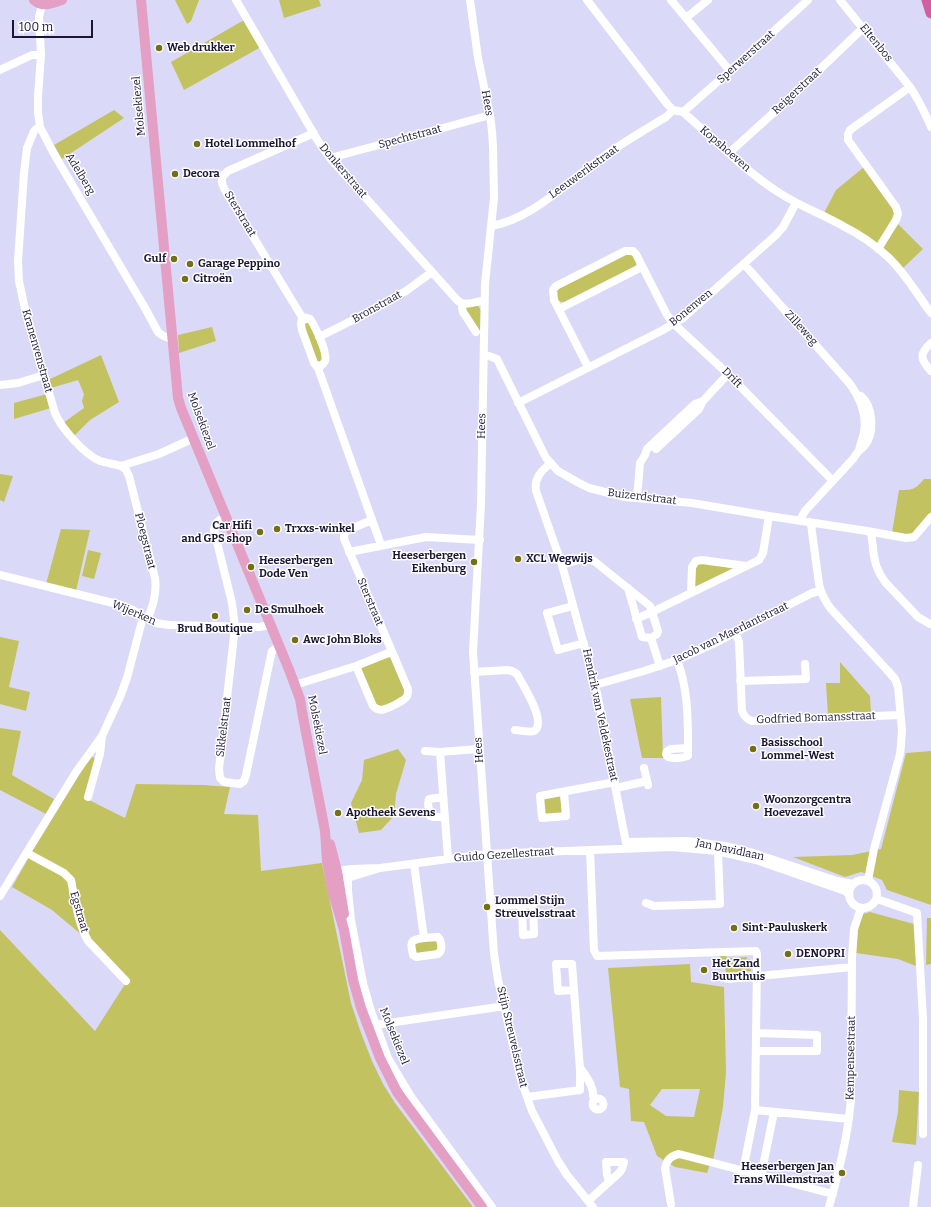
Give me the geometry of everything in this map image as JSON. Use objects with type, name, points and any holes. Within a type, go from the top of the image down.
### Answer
[{"type":"highway","points":[[927,0],[931,13]]},
{"type":"main road","points":[[38,2],[48,4],[62,0]]},
{"type":"main road","name":"Molsekiezel","points":[[141,0],[178,398],[295,685],[302,711],[325,831],[327,862],[340,875],[335,900],[344,930],[359,1004],[374,1046],[384,1069],[397,1092],[482,1207]]},
{"type":"street","name":"Donkerstraat","points":[[236,0],[330,158],[458,301],[463,304],[463,312],[476,332]]},
{"type":"street","name":"Hees","points":[[470,0],[478,58],[492,131],[494,198],[487,254],[484,301],[480,540],[473,652],[486,854]]},
{"type":"street","points":[[587,0],[673,110]]},
{"type":"street","points":[[686,18],[708,0]]},
{"type":"street","name":"Sperwerstraat","points":[[683,112],[808,0]]},
{"type":"street","name":"Eltenbos","points":[[840,0],[910,86],[923,107],[931,127]]},
{"type":"street","points":[[674,1],[686,18],[730,71]]},
{"type":"street","name":"Adelberg","points":[[38,2],[41,55],[38,104],[40,127],[54,154],[158,332],[160,335],[172,339]]},
{"type":"street","name":"Reigerstraat","points":[[730,153],[863,28]]},
{"type":"street","points":[[0,70],[32,55],[41,55]]},
{"type":"street","points":[[878,249],[896,220],[898,214],[896,207],[848,140],[848,134],[850,130],[910,86]]},
{"type":"street","name":"Kopshoeven","points":[[673,110],[683,112],[766,184],[796,203],[844,226],[878,249],[895,264],[931,313]]},
{"type":"street","name":"Leeuwerikstraat","points":[[491,226],[516,219],[534,208],[606,155],[666,117],[673,110]]},
{"type":"street","name":"Spechtstraat","points":[[330,158],[490,115]]},
{"type":"street","name":"Kranenvenstraat","points":[[40,127],[34,131],[27,148],[24,172],[18,261],[20,291],[55,413],[62,426],[75,441],[94,458],[121,466]]},
{"type":"street","name":"Sterstraat","points":[[314,133],[228,171],[223,175],[221,182],[302,317],[302,330],[314,363],[318,368],[381,545]]},
{"type":"street","name":"Bonenven","points":[[518,403],[674,324],[683,318],[776,235],[783,227],[796,203]]},
{"type":"street","name":"Drift","points":[[588,367],[553,297],[553,290],[556,286],[626,251],[633,251],[636,254],[667,315],[674,324],[728,374],[833,481]]},
{"type":"street","name":"Zilleweg","points":[[744,264],[863,399],[872,419],[871,432],[866,445],[805,511],[800,520]]},
{"type":"street","points":[[559,309],[642,267]]},
{"type":"street","name":"Bronstraat","points":[[319,337],[406,291],[432,272]]},
{"type":"street","points":[[463,304],[484,301]]},
{"type":"street","name":"Sterstraat","points":[[302,317],[310,319],[326,356],[325,361],[318,368]]},
{"type":"street","points":[[931,343],[923,352],[922,356],[923,360],[931,371]]},
{"type":"street","name":"Buizerdstraat","points":[[484,355],[497,360],[542,450],[551,463],[568,478],[589,488],[624,497],[692,503],[910,538],[914,537],[931,517]]},
{"type":"street","points":[[638,498],[640,463],[645,456],[651,453],[699,409],[703,401],[728,374]]},
{"type":"street","points":[[0,384],[18,383],[44,375]]},
{"type":"street","points":[[121,466],[159,454],[194,438]]},
{"type":"street","name":"Hendrik van Veldekestraat","points":[[551,463],[541,472],[535,485],[562,565],[595,685],[627,845]]},
{"type":"street","name":"Ploegstraat","points":[[121,466],[126,470],[129,476],[155,578],[156,586],[154,598],[146,618]]},
{"type":"street","points":[[636,619],[759,560],[763,553],[768,516]]},
{"type":"street","name":"Sikkelstraat","points":[[226,517],[218,521],[214,530],[232,603],[235,627],[219,769],[220,778],[224,782],[240,784],[244,780],[271,654],[272,651],[280,646]]},
{"type":"street","name":"Sterstraat","points":[[356,666],[373,706],[376,709],[384,709],[404,700],[408,696],[408,690],[344,539],[346,531],[372,520]]},
{"type":"street","points":[[812,523],[813,546],[820,592],[824,601],[895,679],[898,687],[902,730],[900,754],[875,845],[868,880]]},
{"type":"street","points":[[871,532],[876,565],[882,578],[918,616],[930,624]]},
{"type":"street","points":[[349,552],[426,537],[480,540]]},
{"type":"street","points":[[562,565],[580,560],[589,560],[594,562],[628,588],[650,606],[658,631],[657,634],[651,638],[642,637],[628,588]]},
{"type":"street","points":[[691,593],[692,567],[696,561],[702,560],[746,566]]},
{"type":"street","name":"Wijerken","points":[[0,575],[121,604],[156,623],[174,626],[259,627],[271,625]]},
{"type":"street","name":"Jacob van Maerlantstraat","points":[[595,685],[677,660],[717,642],[735,631],[812,592],[820,592]]},
{"type":"street","name":"Hendrik van Veldekestraat","points":[[573,606],[547,613],[558,650],[584,643]]},
{"type":"street","points":[[0,896],[76,772],[102,736],[119,700],[146,618]]},
{"type":"street","name":"Godfried Bomansstraat","points":[[735,631],[739,642],[742,711],[747,719],[752,721],[900,715]]},
{"type":"street","points":[[651,638],[660,666]]},
{"type":"street","points":[[295,685],[356,666],[391,652]]},
{"type":"street","points":[[677,660],[684,683],[688,748]]},
{"type":"street","points":[[740,681],[806,679],[805,664]]},
{"type":"street","points":[[474,672],[507,670],[517,674],[534,706],[539,720],[538,727],[532,732],[516,730]]},
{"type":"street","points":[[88,798],[100,754],[102,736]]},
{"type":"street","points":[[425,751],[440,752],[479,749]]},
{"type":"street","points":[[440,752],[448,859]]},
{"type":"street","name":"Hendrik van Veldekestraat","points":[[615,785],[647,783],[644,768]]},
{"type":"street","points":[[564,792],[615,785]]},
{"type":"street","points":[[443,797],[429,799],[429,811],[430,816],[445,817]]},
{"type":"street","name":"Jan Davidlaan","points":[[627,845],[705,843],[742,850],[824,880],[849,894]]},
{"type":"street","name":"Jan Davidlaan","points":[[672,844],[782,865]]},
{"type":"street","name":"Guido Gezellestraat","points":[[340,875],[380,868],[486,854],[590,850],[627,845]]},
{"type":"street","points":[[590,850],[594,950],[597,956],[756,951],[756,1110],[743,1171]]},
{"type":"street","name":"Jan Davidlaan","points":[[646,903],[654,906],[720,904],[718,852]]},
{"type":"street","name":"Egstraat","points":[[27,853],[68,876],[71,880],[80,924],[84,934],[88,941],[126,981]]},
{"type":"street","name":"Stijn Streuvelsstraat","points":[[486,854],[494,954],[498,980],[521,1080],[532,1111],[558,1161],[567,1175],[591,1204],[609,1182]]},
{"type":"street","points":[[414,864],[424,938]]},
{"type":"street","name":"Molsekiezel","points":[[340,875],[348,898],[363,983],[375,1025],[388,1058],[399,1079],[410,1095],[492,1207]]},
{"type":"street","name":"Jan Davidlaan","points":[[824,880],[854,884]]},
{"type":"street","points":[[860,880],[868,880],[878,891],[877,899],[868,907],[861,908],[853,903],[849,894],[850,890],[854,884],[860,880]]},
{"type":"street","points":[[877,899],[917,913],[923,1019],[922,1134]]},
{"type":"street","points":[[490,905],[522,904]]},
{"type":"street","name":"Kempensestraat","points":[[830,1207],[840,1168],[849,1120],[851,1099],[852,967],[854,929],[861,908]]},
{"type":"street","points":[[728,979],[852,967]]},
{"type":"street","points":[[574,990],[580,1090]]},
{"type":"street","points":[[375,1025],[505,1006]]},
{"type":"street","points":[[756,1033],[817,1034],[817,1051],[756,1051]]},
{"type":"street","points":[[527,1097],[580,1090],[594,1097],[587,1078],[582,1070],[580,1070]]},
{"type":"street","points":[[756,1110],[849,1120]]},
{"type":"street","points":[[761,1176],[774,1112]]},
{"type":"street","points":[[672,1206],[665,1168],[666,1162],[672,1156],[679,1154],[833,1194]]},
{"type":"street","points":[[913,1207],[918,1165]]},
{"type":"shaded area","points":[[175,0],[199,0],[191,21],[187,24]]},
{"type":"shaded area","points":[[279,0],[319,0],[321,6],[284,18]]},
{"type":"shaded area","points":[[244,20],[261,47],[184,90],[171,62]]},
{"type":"shaded area","points":[[114,110],[124,118],[62,159],[54,145]]},
{"type":"shaded area","points":[[864,167],[892,206],[895,217],[877,244],[824,213],[836,190]]},
{"type":"shaded area","points":[[897,223],[923,249],[902,269],[883,248]]},
{"type":"shaded area","points":[[626,255],[631,255],[635,258],[636,265],[633,269],[565,302],[558,300],[555,292],[558,289]]},
{"type":"shaded area","points":[[476,305],[481,311],[480,335],[466,313],[464,307]]},
{"type":"shaded area","points":[[310,322],[324,358],[321,361],[316,361],[304,325]]},
{"type":"shaded area","points":[[212,327],[216,341],[179,353],[178,335]]},
{"type":"shaded area","points":[[101,355],[119,402],[90,420],[74,436],[63,423],[84,408],[82,401],[84,394],[78,380],[51,388],[50,379]]},
{"type":"shaded area","points":[[47,394],[51,408],[14,419],[14,403]]},
{"type":"shaded area","points":[[0,474],[13,476],[4,502],[0,500]]},
{"type":"shaded area","points":[[924,479],[931,479],[931,513],[913,535],[892,533],[899,490],[913,489]]},
{"type":"shaded area","points":[[61,529],[90,530],[76,591],[46,584]]},
{"type":"shaded area","points":[[88,550],[101,553],[94,579],[82,576]]},
{"type":"shaded area","points":[[697,562],[732,569],[698,588],[693,586]]},
{"type":"shaded area","points":[[0,637],[19,641],[9,687],[30,692],[26,711],[0,704]]},
{"type":"shaded area","points":[[388,657],[391,658],[405,692],[401,699],[383,707],[376,705],[361,668]]},
{"type":"shaded area","points":[[840,662],[870,696],[871,714],[828,716],[826,683],[840,683]]},
{"type":"shaded area","points":[[661,697],[663,758],[642,758],[630,699]]},
{"type":"shaded area","points":[[0,728],[21,731],[12,775],[54,799],[46,814],[0,790]]},
{"type":"shaded area","points":[[398,749],[406,760],[396,794],[394,816],[381,830],[359,833],[351,803],[362,780],[364,760]]},
{"type":"shaded area","points":[[931,751],[931,905],[887,890],[882,880],[861,872],[845,877],[793,857],[852,855],[881,849],[906,753]]},
{"type":"shaded area","points":[[91,756],[96,759],[85,798],[125,818],[136,784],[230,787],[224,814],[258,815],[261,871],[322,863],[351,1003],[372,1061],[383,1084],[395,1103],[473,1207],[0,1207],[0,930],[95,1031],[127,981],[83,936],[52,910],[12,887]]},
{"type":"shaded area","points":[[560,796],[562,813],[545,814],[543,799]]},
{"type":"shaded area","points":[[870,912],[914,924],[916,935],[916,966],[898,959],[856,953],[858,929],[863,914]]},
{"type":"shaded area","points":[[927,918],[931,918],[931,964],[926,965]]},
{"type":"shaded area","points":[[437,939],[439,950],[416,955],[414,942]]},
{"type":"shaded area","points":[[720,955],[726,956],[727,958],[747,957],[747,959],[750,959],[751,971],[726,973],[725,965],[720,964]]},
{"type":"shaded area","points":[[690,964],[691,982],[724,987],[726,1072],[723,1107],[713,1161],[707,1173],[675,1167],[657,1156],[644,1122],[631,1121],[629,1089],[620,1087],[608,968]],"holes":[[[662,1089],[700,1089],[694,1117],[666,1116],[650,1105]]]},
{"type":"shaded area","points":[[899,1090],[919,1092],[916,1145],[892,1142],[898,1112]]},
{"type":"place","name":"Web drukker","points":[[159,48]]},
{"type":"place","name":"Hotel Lommelhof","points":[[197,144]]},
{"type":"place","name":"Decora","points":[[175,174]]},
{"type":"place","name":"Gulf","points":[[174,259]]},
{"type":"place","name":"Garage Peppino","points":[[190,264]]},
{"type":"place","name":"Citroën","points":[[185,279]]},
{"type":"place","name":"Trxxs-winkel","points":[[277,529]]},
{"type":"place","name":"Car Hifi and GPS shop","points":[[260,532]]},
{"type":"place","name":"XCL Wegwijs","points":[[518,559]]},
{"type":"place","name":"Heeserbergen Eikenburg","points":[[474,562]]},
{"type":"place","name":"Heeserbergen Dode Ven","points":[[251,567]]},
{"type":"place","name":"De Smulhoek","points":[[247,610]]},
{"type":"place","name":"Brud Boutique","points":[[215,616]]},
{"type":"place","name":"Awc John Bloks","points":[[295,640]]},
{"type":"place","name":"Basisschool Lommel-West","points":[[753,749]]},
{"type":"place","name":"Woonzorgcentra Hoevezavel","points":[[756,806]]},
{"type":"place","name":"Apotheek Sevens","points":[[338,813]]},
{"type":"place","name":"Lommel Stijn Streuvelsstraat","points":[[487,907]]},
{"type":"place","name":"Sint-Pauluskerk","points":[[734,928]]},
{"type":"place","name":"DENOPRI","points":[[788,954]]},
{"type":"place","name":"Het Zand Buurthuis","points":[[704,970]]},
{"type":"place","name":"Heeserbergen Jan Frans Willemstraat","points":[[842,1173]]}]
